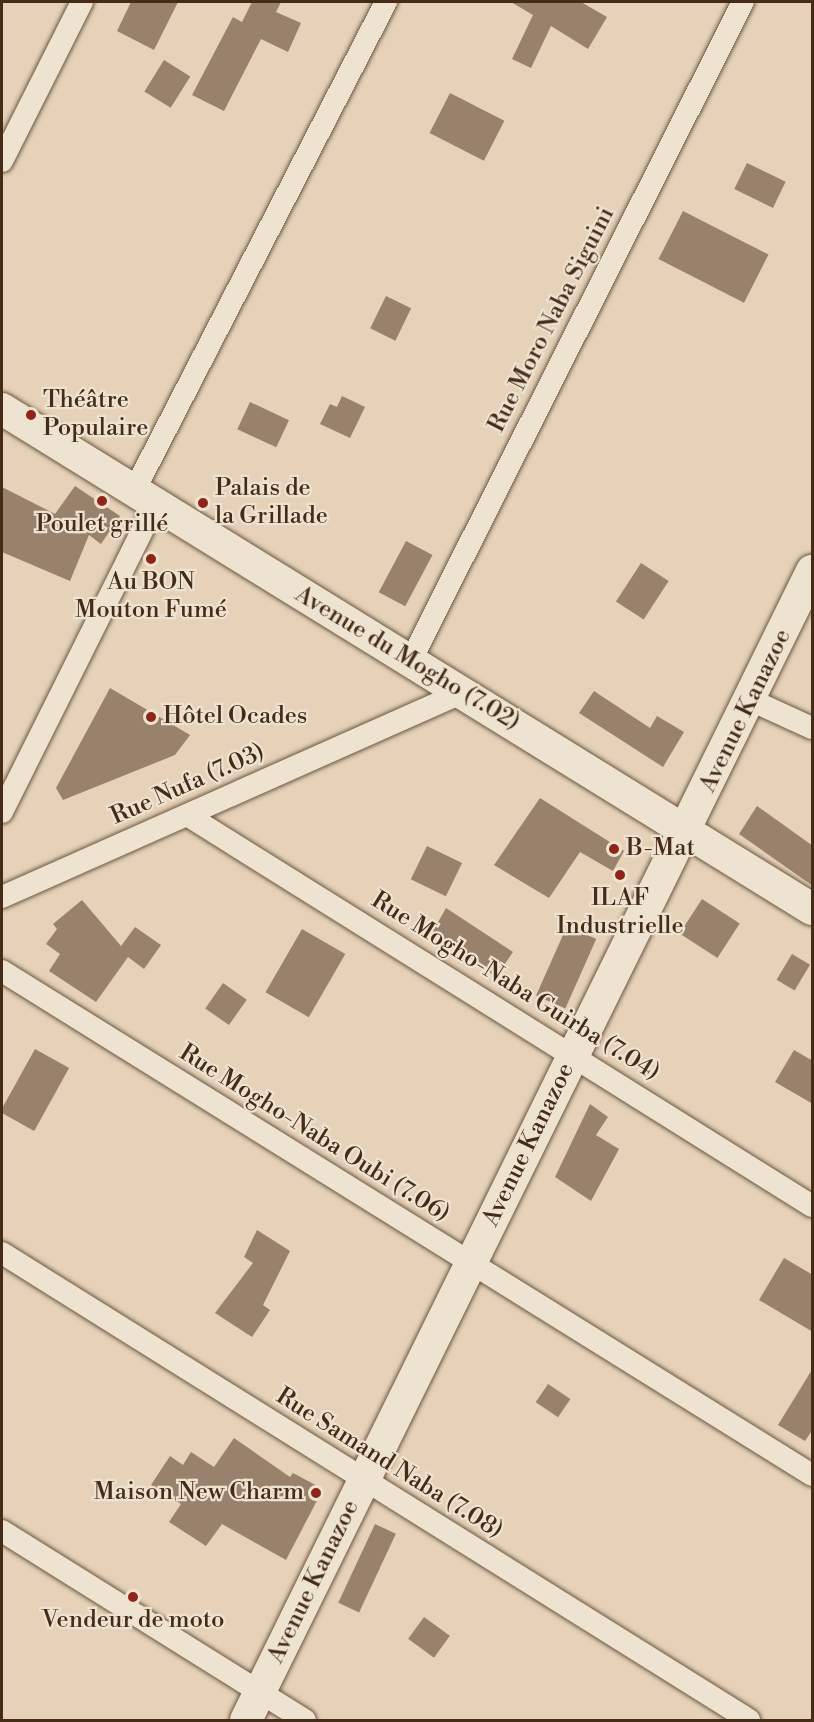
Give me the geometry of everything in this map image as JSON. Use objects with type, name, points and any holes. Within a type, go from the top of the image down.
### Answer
[{"type":"street","points":[[2,161],[82,2]]},
{"type":"street","points":[[2,812],[144,498],[386,2]]},
{"type":"street","name":"Rue Moro Naba Siguini","points":[[410,662],[743,2]]},
{"type":"street","name":"Avenue du Mogho (7.02)","points":[[2,409],[410,662],[689,828],[813,909]]},
{"type":"street","name":"Avenue Kanazoe","points":[[246,1720],[574,1054],[753,701],[813,571]]},
{"type":"street","name":"Rue Nufa (7.03)","points":[[2,897],[461,693]]},
{"type":"street","points":[[753,701],[813,728]]},
{"type":"street","name":"Rue Mogho-Naba Guirba (7.04)","points":[[188,815],[574,1054],[813,1206]]},
{"type":"street","name":"Rue Mogho-Naba Oubi (7.06)","points":[[2,971],[813,1475]]},
{"type":"street","name":"Rue Samand Naba (7.08)","points":[[2,1253],[749,1720]]},
{"type":"street","points":[[2,1531],[305,1720]]},
{"type":"building","points":[[131,2],[178,2],[154,50],[117,31]]},
{"type":"building","points":[[252,2],[281,2],[276,12],[301,23],[288,52],[261,39],[224,111],[192,95],[233,17],[242,22]]},
{"type":"building","points":[[511,2],[581,2],[607,17],[588,49],[551,26],[531,68],[512,59],[533,15]]},
{"type":"building","points":[[164,60],[190,76],[171,108],[144,91]]},
{"type":"building","points":[[450,93],[504,121],[484,161],[430,133]]},
{"type":"building","points":[[747,163],[786,182],[773,208],[734,189]]},
{"type":"building","points":[[683,211],[769,255],[744,303],[658,259]]},
{"type":"building","points":[[386,296],[411,308],[395,341],[370,328]]},
{"type":"building","points":[[342,396],[365,407],[350,438],[320,424],[330,404],[337,407]]},
{"type":"building","points":[[250,402],[289,420],[276,447],[237,429]]},
{"type":"building","points":[[75,486],[120,516],[101,544],[89,535],[70,581],[2,552],[2,487],[55,514]]},
{"type":"building","points":[[406,541],[432,555],[405,606],[379,592]]},
{"type":"building","points":[[641,563],[669,581],[644,620],[616,602]]},
{"type":"building","points":[[110,688],[190,735],[175,755],[63,800],[56,788]]},
{"type":"building","points":[[594,691],[650,728],[657,716],[684,732],[663,767],[579,713]]},
{"type":"building","points":[[540,798],[624,851],[613,871],[580,852],[549,898],[494,865]]},
{"type":"building","points":[[757,806],[813,846],[813,886],[739,834]]},
{"type":"building","points":[[427,846],[462,863],[446,896],[411,879]]},
{"type":"building","points":[[702,899],[740,924],[717,958],[680,933]]},
{"type":"building","points":[[82,900],[121,946],[135,927],[161,945],[144,969],[128,957],[96,1002],[49,971],[60,954],[46,944],[57,929],[53,924]]},
{"type":"building","points":[[446,908],[513,952],[496,977],[433,931]]},
{"type":"building","points":[[567,926],[596,939],[565,1008],[536,995]]},
{"type":"building","points":[[302,929],[345,954],[309,1017],[266,992]]},
{"type":"building","points":[[792,954],[810,965],[795,991],[777,980]]},
{"type":"building","points":[[223,983],[247,1000],[229,1025],[205,1008]]},
{"type":"building","points":[[35,1049],[69,1068],[34,1131],[2,1113],[2,1109]]},
{"type":"building","points":[[794,1050],[813,1061],[813,1104],[775,1082]]},
{"type":"building","points":[[590,1104],[608,1117],[596,1135],[619,1149],[591,1201],[555,1177]]},
{"type":"building","points":[[257,1230],[290,1251],[263,1305],[270,1310],[252,1337],[215,1313],[253,1263],[244,1257]]},
{"type":"building","points":[[784,1258],[813,1275],[813,1332],[759,1300]]},
{"type":"building","points":[[813,1368],[813,1429],[805,1441],[778,1425]]},
{"type":"building","points":[[548,1384],[570,1399],[558,1417],[536,1402]]},
{"type":"building","points":[[234,1438],[290,1477],[293,1473],[323,1489],[286,1560],[222,1524],[206,1546],[169,1522],[181,1504],[151,1485],[170,1456],[183,1465],[191,1452],[214,1467]]},
{"type":"building","points":[[375,1524],[396,1534],[359,1613],[338,1603]]},
{"type":"building","points":[[424,1617],[450,1636],[434,1658],[408,1639]]},
{"type":"place","name":"Théâtre Populaire","points":[[31,415]]},
{"type":"place","name":"Poulet grillé","points":[[102,501]]},
{"type":"place","name":"Palais de la Grillade","points":[[203,503]]},
{"type":"place","name":"Au BON Mouton Fumé","points":[[151,559]]},
{"type":"place","name":"Hôtel Ocades","points":[[151,717]]},
{"type":"place","name":"B-Mat","points":[[614,849]]},
{"type":"place","name":"ILAF Industrielle","points":[[620,875]]},
{"type":"place","name":"Maison New Charm","points":[[316,1493]]},
{"type":"place","name":"Vendeur de moto","points":[[133,1597]]}]
